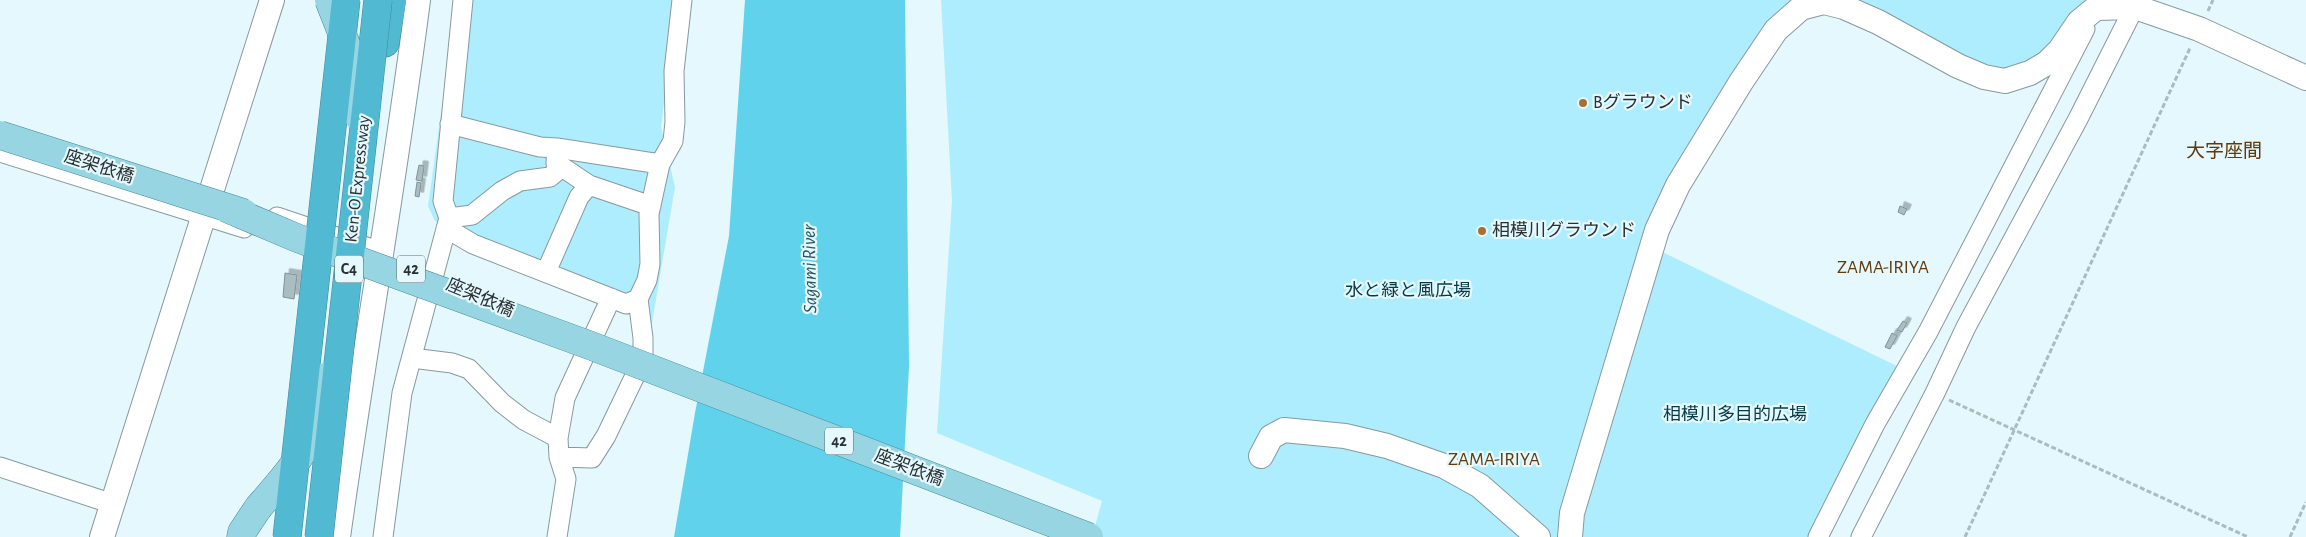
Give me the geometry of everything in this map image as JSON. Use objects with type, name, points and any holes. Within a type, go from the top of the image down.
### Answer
[{"type":"highway","points":[[333,122],[339,0]]},
{"type":"highway","name":"Ken-O Expressway","points":[[287,537],[346,0]]},
{"type":"highway","name":"Ken-O Expressway","points":[[319,537],[378,0]]},
{"type":"highway","points":[[355,208],[392,0]]},
{"type":"main road","points":[[241,537],[242,532],[258,508],[292,467],[311,437],[320,409],[344,250],[359,106],[353,60],[329,0]]},
{"type":"main road","name":"座架依橋","points":[[0,135],[214,206],[298,228],[344,250],[404,266],[590,345],[1089,537]]},
{"type":"street","points":[[102,537],[214,206],[272,0]]},
{"type":"street","points":[[338,537],[376,277],[404,113],[418,0]]},
{"type":"street","points":[[383,537],[402,393],[447,223],[443,202],[463,0]]},
{"type":"street","points":[[559,457],[592,458],[606,436],[642,359],[643,338],[638,299],[647,280],[650,264],[650,206],[660,164],[673,141],[675,122],[674,71],[682,0]]},
{"type":"street","points":[[1570,537],[1572,512],[1657,230],[1678,185],[1703,142],[1776,30],[1801,8],[1824,2],[1844,7],[1878,22],[1958,66],[1984,78],[2005,81],[2030,73],[2047,63],[2060,50],[2079,22],[2096,8],[2137,4],[2199,29],[2306,78]]},
{"type":"street","points":[[1861,537],[1935,394],[1966,327],[2078,119],[2137,4]]},
{"type":"street","points":[[1818,537],[1875,424],[1932,323],[2096,8]]},
{"type":"street","points":[[450,124],[540,147],[660,164]]},
{"type":"street","points":[[0,127],[214,206],[294,245],[376,277]]},
{"type":"street","points":[[557,148],[556,164],[589,185],[650,206]]},
{"type":"street","points":[[0,152],[214,206],[381,252]]},
{"type":"street","points":[[447,223],[472,216],[502,191],[520,181],[550,177],[562,167]]},
{"type":"street","points":[[546,272],[579,198],[589,185]]},
{"type":"street","points":[[447,223],[473,244],[626,304],[638,299]]},
{"type":"street","points":[[557,537],[566,479],[559,457],[558,438],[565,398],[611,298]]},
{"type":"street","points":[[412,358],[452,363],[470,369],[502,403],[524,420],[558,438]]},
{"type":"street","points":[[1261,456],[1271,437],[1284,430],[1345,436],[1387,446],[1444,466],[1480,486],[1538,537]]},
{"type":"street","points":[[0,467],[113,504]]},
{"type":"path","points":[[1965,537],[2213,0]]},
{"type":"path","points":[[1935,394],[2248,537]]},
{"type":"path","points":[[2290,537],[2306,502]]},
{"type":"green space","points":[[457,0],[677,0],[661,127],[675,187],[652,323],[435,221],[428,206]]},
{"type":"green space","name":"水と緑と風広場","points":[[941,0],[1799,0],[1648,245],[1903,369],[1818,537],[1092,537],[1102,501],[937,433],[952,201]]},
{"type":"green space","points":[[1856,0],[2085,0],[2074,22],[2027,66],[2006,70],[1985,69]]},
{"type":"water","name":"Sagami River","points":[[745,0],[905,0],[909,366],[900,537],[674,537],[695,413],[729,236]]},
{"type":"building","points":[[419,165],[424,166],[422,181],[416,180]]},
{"type":"building","points":[[417,182],[421,183],[419,197],[415,196]]},
{"type":"building","points":[[1900,206],[1907,209],[1904,215],[1898,212]]},
{"type":"building","points":[[285,273],[297,275],[294,299],[283,297]]},
{"type":"building","points":[[1903,321],[1907,323],[1902,332],[1897,330]]},
{"type":"building","points":[[1892,333],[1897,336],[1890,349],[1885,347]]},
{"type":"place","name":"Bグラウンド","points":[[1583,103]]},
{"type":"place","name":"相模川グラウンド","points":[[1482,231]]},
{"type":"district","name":"大字座間","points":[[2224,151]]},
{"type":"district","name":"ZAMA-IRIYA","points":[[1883,267]]},
{"type":"district","name":"ZAMA-IRIYA","points":[[1494,459]]},
{"type":"park label","name":"相模川多目的広場","points":[[1735,415]]}]
